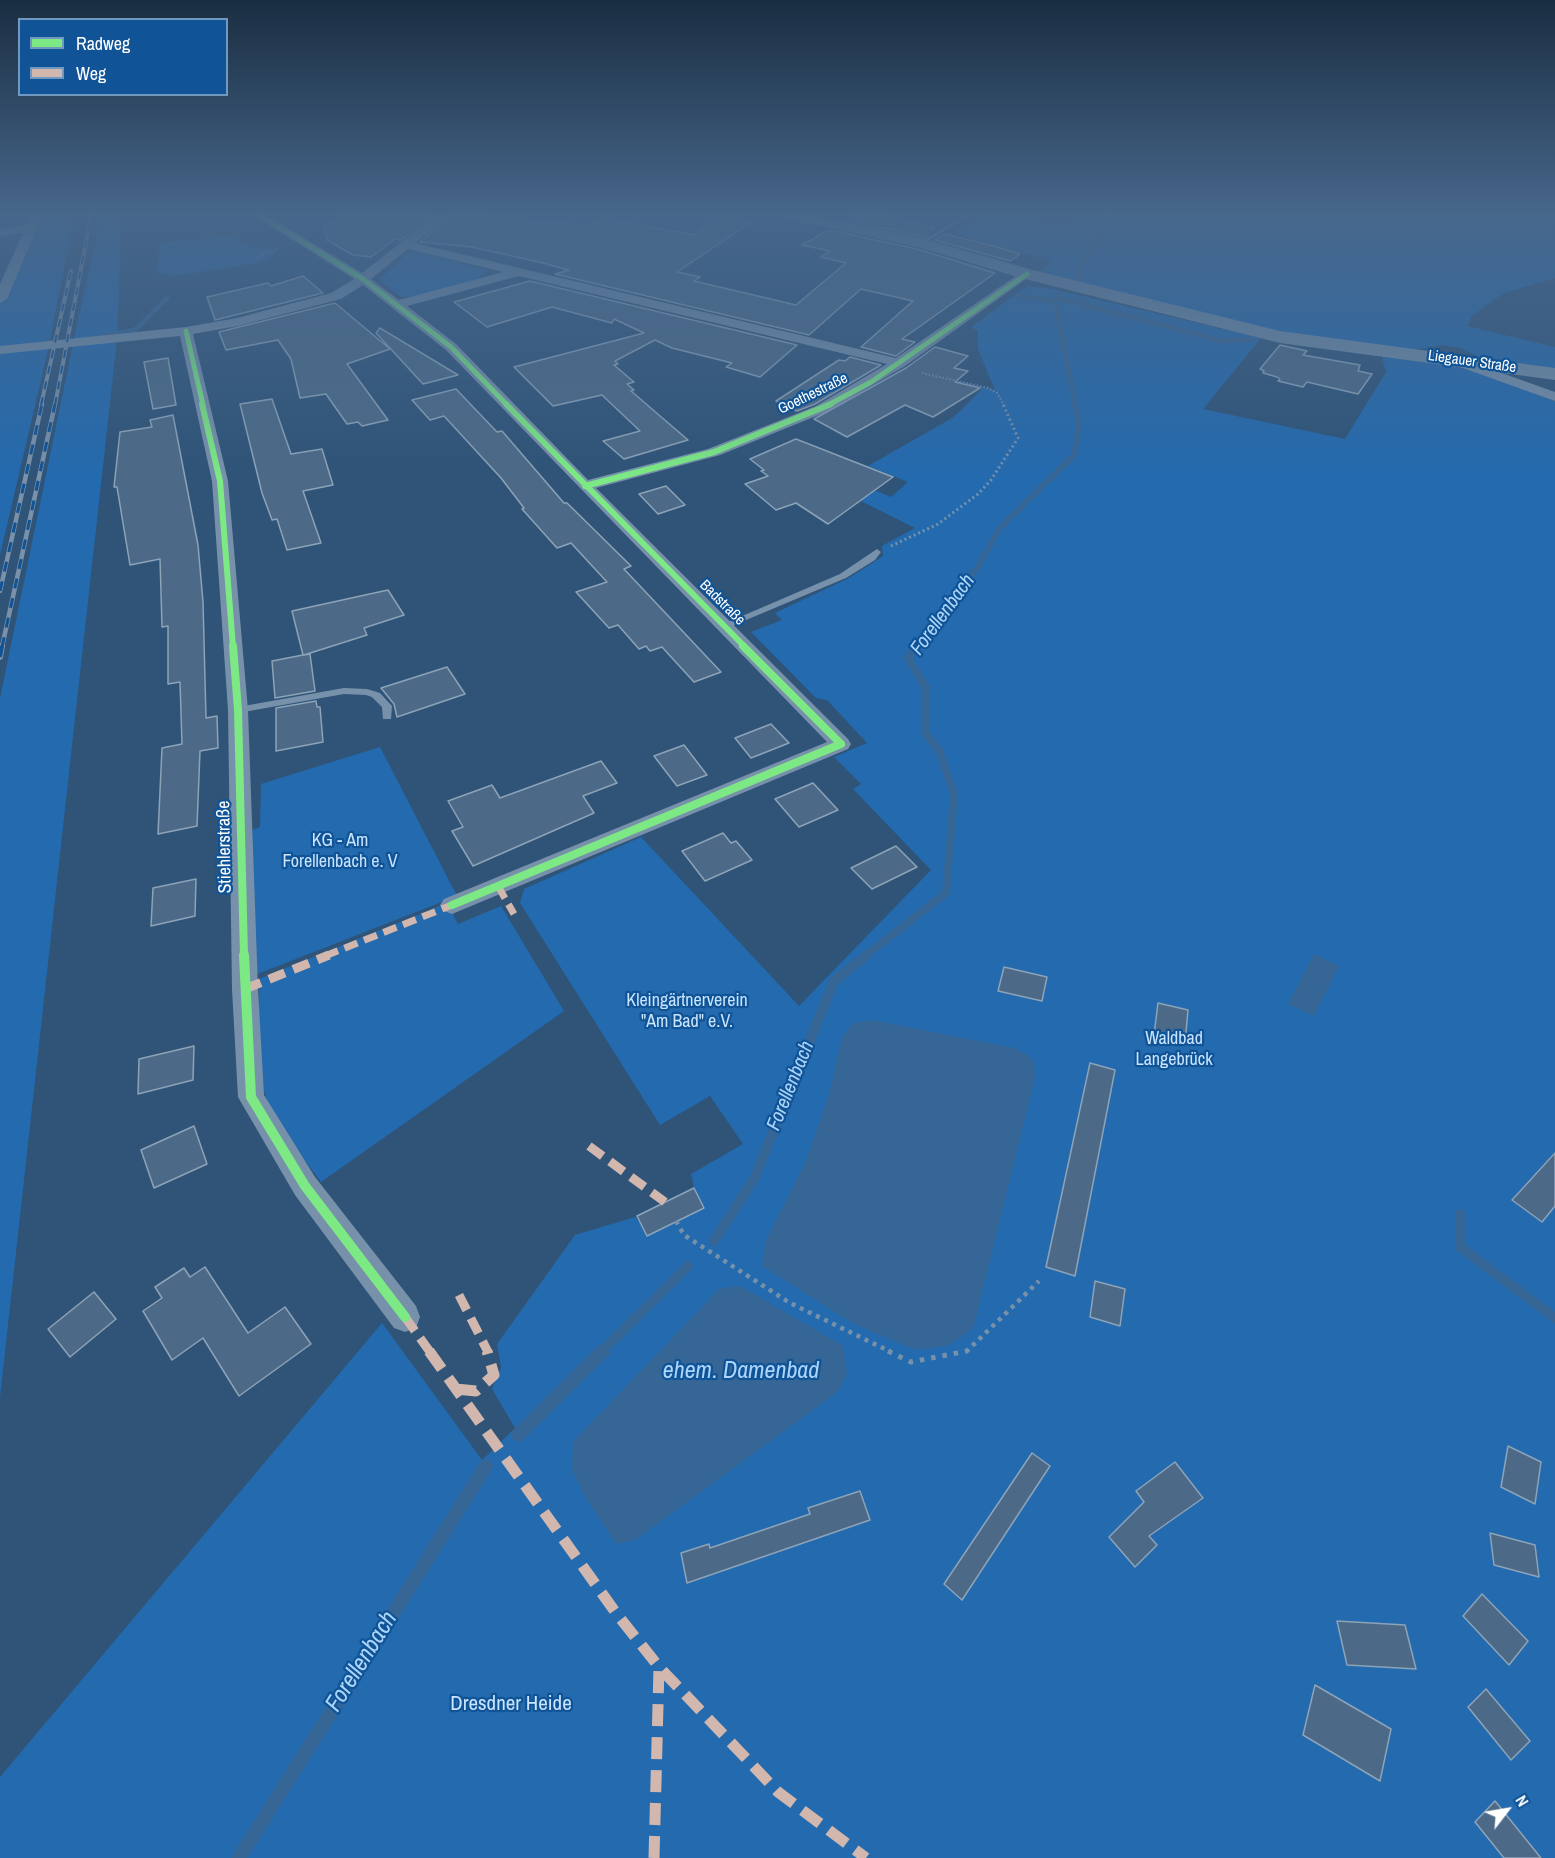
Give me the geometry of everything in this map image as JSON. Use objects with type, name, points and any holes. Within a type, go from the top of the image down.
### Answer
[{"type":"main road","name":"Liegauer Straße","points":[[1142,303],[1280,337],[1555,375]]},
{"type":"street","points":[[0,350],[186,330],[238,322],[311,303]]},
{"type":"street","name":"Badstraße","points":[[394,303],[451,346],[585,486],[841,744],[452,905]]},
{"type":"street","points":[[397,305],[406,303]]},
{"type":"street","points":[[644,303],[897,365]]},
{"type":"street","name":"Goethestraße","points":[[585,486],[714,452],[821,409],[897,365],[986,303]]},
{"type":"street","name":"Stiehlerstraße","points":[[186,330],[220,481],[238,710],[250,1097],[305,1186],[405,1317]]},
{"type":"street","points":[[1454,360],[1555,397]]},
{"type":"lane","points":[[724,626],[843,576],[872,558],[877,552]]},
{"type":"lane","points":[[238,710],[344,692],[367,692],[376,695],[387,706],[387,717]]},
{"type":"path","points":[[877,552],[938,524],[978,494],[991,480],[1018,438],[1009,414],[997,393],[988,388],[897,365]]},
{"type":"path","points":[[676,1221],[684,1235],[790,1303],[911,1362],[965,1353],[1039,1281]]},
{"type":"green space","points":[[0,303],[57,303],[49,345],[73,343],[82,303],[118,303],[117,339],[0,1397],[0,698],[73,344],[49,346],[0,555]]},
{"type":"green space","points":[[1004,303],[1111,303],[1261,338],[1203,409],[1345,439],[1386,372],[1382,357],[1468,367],[1555,401],[1555,1858],[0,1858],[0,1777],[382,1323],[482,1460],[515,1428],[492,1389],[501,1367],[497,1344],[575,1235],[635,1217],[639,1222],[636,1216],[694,1187],[691,1174],[743,1144],[710,1096],[660,1125],[520,903],[524,889],[641,837],[799,1006],[931,870],[853,789],[861,784],[834,757],[867,743],[827,700],[816,698],[751,632],[782,620],[775,613],[849,578],[883,556],[882,546],[915,528],[859,500],[874,490],[891,497],[908,482],[868,466],[954,417],[982,389],[907,371],[909,368],[995,390],[978,349],[978,331],[971,327]]},
{"type":"green space","points":[[1161,303],[1490,303],[1472,316],[1467,326],[1555,347],[1555,370],[1481,358],[1460,348],[1443,345],[1413,350],[1268,330]]},
{"type":"green space","name":"KG - Am Forellenbach e. V","points":[[380,747],[457,896],[255,975],[250,831],[260,827],[261,784]]},
{"type":"green space","points":[[447,903],[458,924],[501,906],[564,1011],[321,1182],[270,1113],[259,1071],[259,979]]},
{"type":"water","points":[[1314,954],[1339,966],[1314,1016],[1288,1004]]},
{"type":"water","points":[[872,1020],[1014,1048],[1029,1056],[1034,1063],[1035,1078],[973,1329],[947,1346],[915,1350],[854,1324],[762,1266],[766,1240],[806,1161],[830,1091],[842,1037],[853,1023]]},
{"type":"water","name":"ehem. Damenbad","points":[[740,1286],[843,1346],[847,1372],[839,1391],[635,1540],[616,1544],[584,1495],[572,1469],[573,1442],[719,1289]]},
{"type":"building","points":[[209,303],[284,303],[215,320]]},
{"type":"building","points":[[335,303],[390,349],[347,364],[388,420],[362,426],[358,422],[347,424],[326,394],[300,398],[291,359],[278,340],[226,350],[219,332]]},
{"type":"building","points":[[455,303],[621,303],[797,345],[760,377],[726,367],[732,363],[672,348],[655,340],[615,361],[618,364],[614,365],[634,382],[627,384],[634,390],[631,391],[688,440],[624,459],[603,441],[640,431],[602,395],[553,406],[514,367],[644,333],[614,319],[612,323],[552,307],[487,327]]},
{"type":"building","points":[[675,303],[786,303],[796,305],[799,303],[846,303],[809,335]]},
{"type":"building","points":[[911,303],[953,303],[902,339],[915,342],[896,356],[861,347]]},
{"type":"building","points":[[380,328],[458,375],[423,384],[376,333]]},
{"type":"building","points":[[1280,345],[1307,351],[1303,355],[1360,365],[1358,371],[1372,374],[1358,394],[1307,382],[1303,387],[1278,381],[1280,379],[1263,373],[1264,371],[1260,369]]},
{"type":"building","points":[[935,347],[968,356],[954,368],[968,371],[955,382],[980,388],[933,417],[905,405],[847,437],[814,419],[906,368]]},
{"type":"building","points":[[850,357],[881,365],[815,404],[797,411],[776,401],[839,360],[845,361]]},
{"type":"building","points":[[168,358],[176,405],[153,409],[144,362]]},
{"type":"building","points":[[456,389],[497,432],[502,431],[564,503],[567,503],[631,566],[624,569],[721,672],[694,682],[662,647],[650,651],[646,646],[639,649],[618,625],[609,628],[576,592],[607,582],[571,543],[557,548],[522,509],[524,508],[501,478],[444,416],[430,420],[412,400]]},
{"type":"building","points":[[272,399],[291,454],[322,449],[333,485],[303,491],[321,543],[287,550],[277,519],[272,520],[262,493],[240,404]]},
{"type":"building","points":[[173,415],[198,545],[203,602],[206,718],[217,716],[218,748],[200,751],[197,826],[158,834],[162,748],[182,744],[180,682],[168,684],[168,626],[162,627],[160,559],[130,565],[117,487],[114,487],[120,432],[152,427],[150,420]]},
{"type":"building","points":[[796,439],[893,477],[828,524],[796,503],[776,510],[745,484],[768,476],[750,459]]},
{"type":"building","points":[[666,486],[685,505],[658,514],[639,494]]},
{"type":"building","points":[[388,590],[404,615],[364,628],[367,635],[304,655],[310,654],[315,691],[275,698],[272,661],[303,655],[292,611]]},
{"type":"building","points":[[447,667],[465,694],[397,717],[394,704],[381,688]]},
{"type":"building","points":[[316,701],[317,707],[320,707],[323,742],[276,751],[276,708]]},
{"type":"building","points":[[771,724],[789,743],[751,758],[735,738]]},
{"type":"building","points":[[684,745],[707,775],[677,786],[654,756]]},
{"type":"building","points":[[601,761],[617,783],[583,796],[594,813],[473,866],[452,831],[463,827],[448,801],[492,785],[500,798]]},
{"type":"building","points":[[813,783],[838,810],[799,827],[775,799]]},
{"type":"building","points":[[723,833],[731,843],[736,841],[752,860],[705,881],[682,851]]},
{"type":"building","points":[[896,846],[917,867],[872,889],[851,868]]},
{"type":"building","points":[[196,879],[195,916],[151,926],[153,888]]},
{"type":"building","points":[[1004,967],[1047,977],[1042,1001],[998,991]]},
{"type":"building","points":[[1158,1003],[1188,1010],[1185,1043],[1154,1035]]},
{"type":"building","points":[[194,1046],[193,1080],[138,1094],[139,1059]]},
{"type":"building","points":[[1090,1063],[1115,1070],[1075,1276],[1046,1267]]},
{"type":"building","points":[[194,1126],[207,1164],[154,1188],[141,1150]]},
{"type":"building","points":[[1555,1153],[1555,1206],[1542,1222],[1512,1200]]},
{"type":"building","points":[[694,1188],[704,1208],[647,1236],[637,1216]]},
{"type":"building","points":[[205,1267],[248,1333],[285,1307],[311,1344],[239,1396],[203,1338],[172,1360],[143,1311],[162,1298],[155,1287],[184,1268],[190,1277]]},
{"type":"building","points":[[1095,1281],[1125,1289],[1120,1326],[1090,1317]]},
{"type":"building","points":[[94,1292],[116,1319],[70,1357],[48,1329]]},
{"type":"building","points":[[1508,1446],[1541,1462],[1535,1504],[1501,1487]]},
{"type":"building","points":[[1032,1453],[1050,1466],[962,1600],[944,1584]]},
{"type":"building","points":[[1175,1462],[1203,1498],[1149,1536],[1157,1545],[1135,1567],[1109,1537],[1144,1502],[1136,1491]]},
{"type":"building","points":[[860,1491],[870,1520],[687,1583],[681,1553],[709,1544],[710,1548],[810,1514],[808,1508]]},
{"type":"building","points":[[1490,1533],[1535,1545],[1539,1577],[1494,1565]]},
{"type":"building","points":[[1482,1594],[1528,1641],[1509,1665],[1463,1616]]},
{"type":"building","points":[[1337,1621],[1405,1625],[1416,1669],[1347,1665]]},
{"type":"building","points":[[1315,1685],[1391,1729],[1380,1781],[1303,1735]]},
{"type":"building","points":[[1486,1689],[1530,1741],[1511,1760],[1468,1707]]},
{"type":"building","points":[[1495,1801],[1541,1858],[1504,1858],[1475,1822]]},
{"type":"waterway","points":[[92,338],[135,330],[162,303]]},
{"type":"waterway","name":"Forellenbach","points":[[1055,303],[1075,405]]},
{"type":"waterway","points":[[1076,303],[1222,341],[1252,339]]},
{"type":"waterway","name":"Forellenbach","points":[[916,647],[954,594],[976,570],[999,529],[1074,455],[1079,425],[1075,404]]},
{"type":"waterway","name":"Forellenbach","points":[[865,956],[946,893],[954,794],[939,750],[926,734],[926,688],[908,658],[917,646]]},
{"type":"waterway","name":"Forellenbach","points":[[714,1241],[754,1179],[834,981],[867,955]]},
{"type":"waterway","points":[[1460,1214],[1460,1247],[1555,1318]]},
{"type":"waterway","name":"Forellenbach","points":[[601,1352],[688,1266]]},
{"type":"waterway","name":"Forellenbach","points":[[518,1435],[603,1351]]},
{"type":"waterway","name":"Forellenbach","points":[[239,1858],[486,1466]]},
{"type":"railway","points":[[41,405],[64,303]]},
{"type":"railway","points":[[55,405],[74,303]]},
{"type":"railway","points":[[0,591],[42,404]]},
{"type":"railway","points":[[2,647],[55,404]]},
{"type":"railway","points":[[0,657],[2,646]]},
{"type":"marked path","points":[[498,886],[514,914]]},
{"type":"marked path","points":[[245,989],[452,905]]},
{"type":"marked path","points":[[589,1146],[665,1202]]},
{"type":"marked path","points":[[456,1389],[476,1391],[494,1375],[488,1352],[459,1295]]},
{"type":"marked path","points":[[405,1317],[616,1613],[659,1667],[778,1792],[866,1858]]},
{"type":"marked path","points":[[654,1858],[659,1667]]},
{"type":"cycle path","points":[[394,303],[451,347],[585,486],[841,744],[452,905]]},
{"type":"cycle path","points":[[585,486],[714,452],[821,409],[871,382],[986,303]]},
{"type":"cycle path","points":[[186,331],[220,481],[238,710],[245,989],[251,1097],[305,1186],[405,1317]]},
{"type":"park label","name":"Kleingärtnerverein \"Am Bad\" e.V.","points":[[687,1011]]},
{"type":"park label","name":"Waldbad Langebrück","points":[[1174,1049]]},
{"type":"park label","name":"Dresdner Heide","points":[[511,1704]]}]
